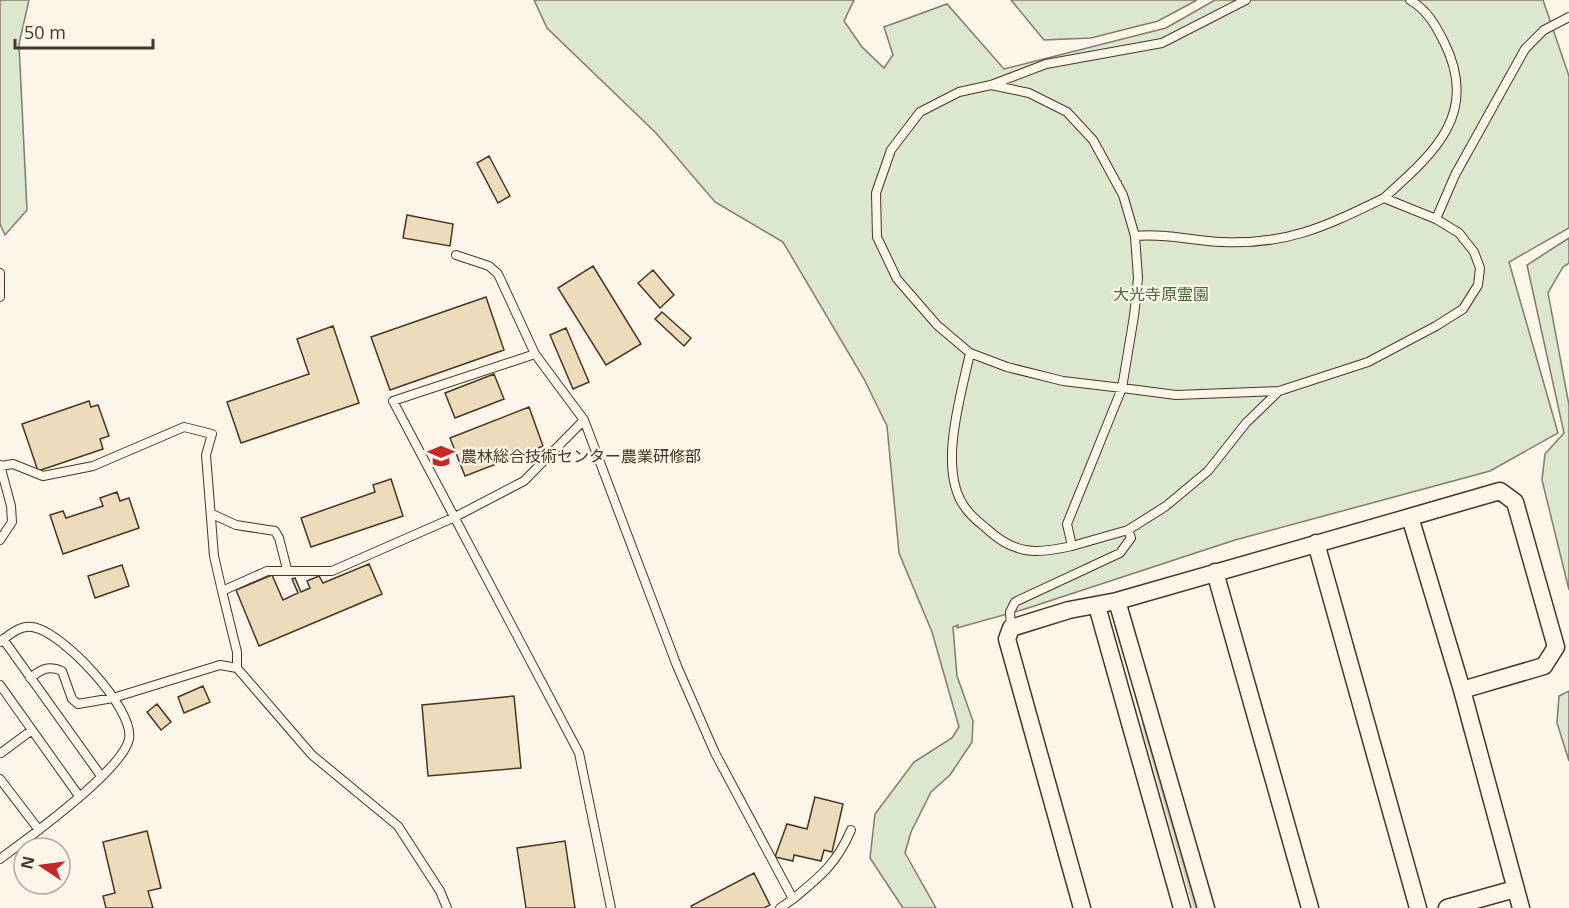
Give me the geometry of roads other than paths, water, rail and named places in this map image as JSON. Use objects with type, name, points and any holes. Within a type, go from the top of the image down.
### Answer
[{"type":"street","points":[[1082,908],[1007,639],[1011,628],[1069,610],[1117,601],[1500,491],[1515,502],[1556,647],[1544,666],[1462,690]]},
{"type":"street","points":[[1410,517],[1462,690],[1521,908]]},
{"type":"street","points":[[1316,543],[1418,908]]},
{"type":"street","points":[[1215,572],[1310,908]]},
{"type":"street","points":[[1117,601],[1206,908]]},
{"type":"street","points":[[1097,606],[1182,908]]},
{"type":"street","points":[[1447,908],[1515,889]]},
{"type":"lane","points":[[1246,0],[1162,43],[1046,64],[991,86],[959,92],[920,112],[891,150],[876,192],[877,237],[897,279],[937,325],[970,353],[1007,367],[1063,381],[1176,395],[1279,391],[1368,362],[1437,326],[1463,309],[1478,285],[1480,268],[1474,252],[1459,233],[1436,219],[1384,198]]},
{"type":"lane","points":[[1136,236],[1160,234],[1220,242],[1280,240],[1318,230],[1384,198],[1429,157],[1448,129],[1457,93],[1452,57],[1440,33],[1424,8],[1410,0]]},
{"type":"lane","points":[[1436,219],[1455,175],[1525,49],[1544,30],[1569,17]]},
{"type":"lane","points":[[991,86],[1029,93],[1066,112],[1093,140],[1123,195],[1136,236],[1138,278],[1122,388],[1067,524],[1072,546]]},
{"type":"lane","points":[[456,255],[489,266],[498,274],[535,354],[584,420],[677,666],[716,753],[793,898]]},
{"type":"lane","points":[[0,273],[0,297]]},
{"type":"lane","points":[[970,353],[952,434],[952,475],[965,509],[1002,543],[1039,553],[1128,530],[1166,507],[1208,471],[1246,423],[1279,391]]},
{"type":"lane","points":[[535,354],[393,401],[579,753],[610,908]]},
{"type":"lane","points":[[222,591],[267,571],[286,569],[332,571],[455,517],[524,482],[584,420]]},
{"type":"lane","points":[[0,540],[12,522],[11,506],[0,465],[13,464],[43,476],[93,466],[184,427],[212,434],[206,455],[214,556],[237,652],[237,668]]},
{"type":"lane","points":[[212,514],[236,525],[274,531],[279,538],[286,569]]},
{"type":"lane","points":[[1011,628],[1010,612],[1015,602],[1119,554],[1131,538],[1128,530]]},
{"type":"lane","points":[[0,860],[39,830],[113,766],[129,740],[128,723],[113,698],[69,646],[42,629],[29,626],[13,632],[1,641],[101,776]]},
{"type":"lane","points":[[30,678],[44,668],[53,667],[62,671],[72,699],[78,704],[113,698],[220,665],[237,668],[312,755],[398,826],[440,891],[447,908]]},
{"type":"lane","points":[[0,685],[79,796]]},
{"type":"lane","points":[[1,753],[32,730]]},
{"type":"lane","points":[[0,779],[39,830]]},
{"type":"lane","points":[[780,908],[826,872],[842,853],[851,830]]},
{"type":"waterway","points":[[1144,724],[1196,908]]},
{"type":"place","name":"農林総合技術センター農業研修部","points":[[441,456]]},
{"type":"park label","name":"大光寺原霊園","points":[[1161,294]]}]
